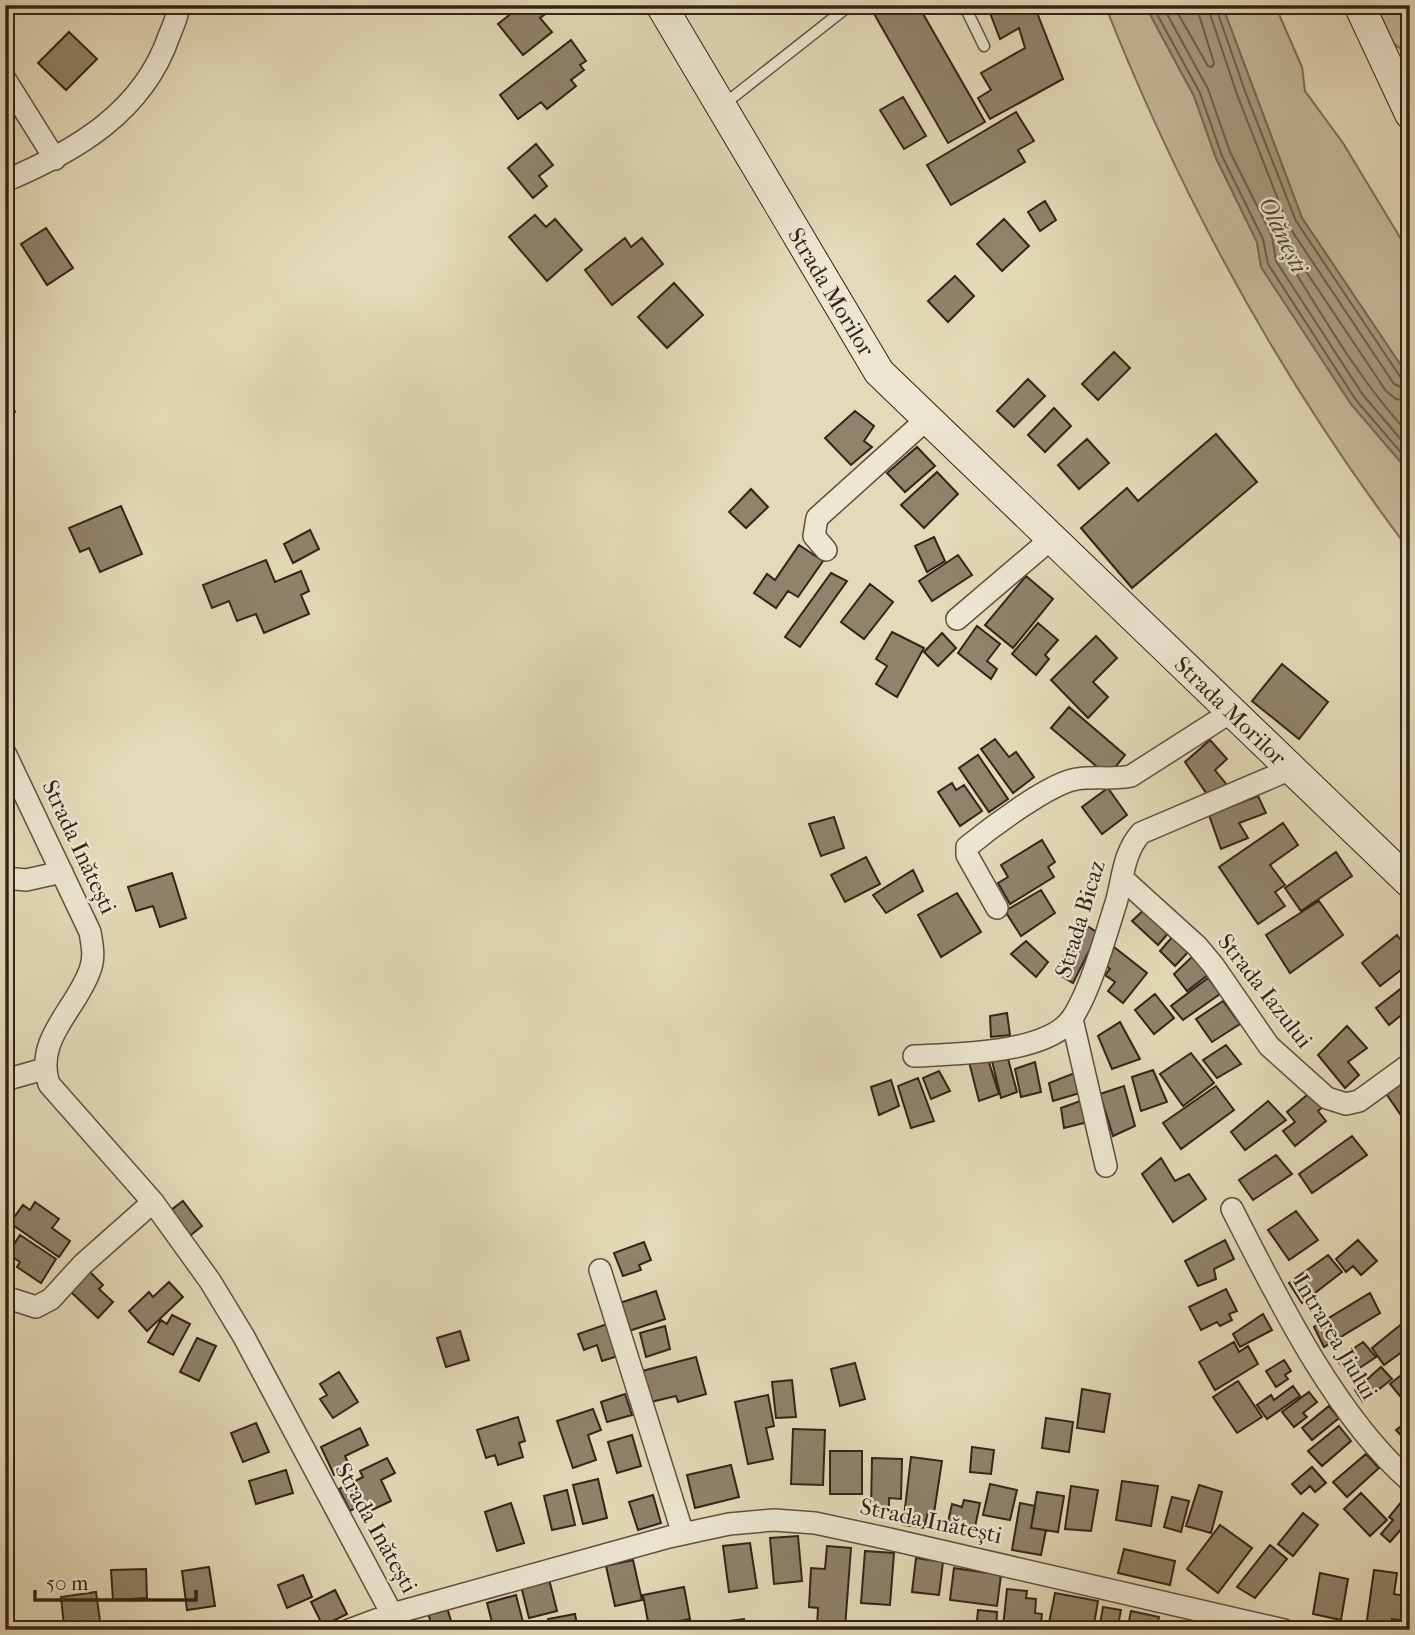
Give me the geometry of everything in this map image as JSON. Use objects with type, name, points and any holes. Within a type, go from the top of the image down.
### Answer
[{"type":"street","points":[[5,181],[55,159],[103,130],[131,101],[160,62],[178,5]]},
{"type":"street","name":"Strada Morilor","points":[[661,5],[879,372],[1410,883]]},
{"type":"street","points":[[1359,5],[1410,114]]},
{"type":"street","points":[[5,79],[55,159]]},
{"type":"street","points":[[826,550],[814,536],[817,518],[926,419]]},
{"type":"street","points":[[957,619],[1051,539]]},
{"type":"street","points":[[997,908],[967,855],[967,847],[1056,786],[1075,779],[1114,780],[1131,776],[1231,712]]},
{"type":"street","name":"Strada Inătești","points":[[5,753],[90,932],[93,953],[90,970],[47,1048],[44,1069],[49,1084],[62,1102],[153,1202],[210,1282],[244,1337],[392,1614],[683,1534],[729,1524],[774,1520],[815,1523],[1105,1587],[1207,1622],[1284,1630]]},
{"type":"street","name":"Strada Bicaz","points":[[1072,1019],[1087,986],[1123,879],[1128,850],[1141,834],[1292,769]]},
{"type":"street","points":[[5,878],[26,880],[62,872]]},
{"type":"street","name":"Strada Iazului","points":[[1123,879],[1197,946],[1269,1046],[1327,1098],[1346,1104],[1359,1101],[1410,1064]]},
{"type":"street","points":[[914,1056],[1032,1044],[1061,1030],[1072,1019]]},
{"type":"street","points":[[1072,1019],[1107,1166]]},
{"type":"street","points":[[5,1080],[44,1069]]},
{"type":"street","points":[[5,1297],[36,1307],[51,1299],[83,1264],[153,1202]]},
{"type":"street","name":"Intrarea Jiului","points":[[1232,1209],[1335,1392],[1378,1448],[1410,1481]]},
{"type":"street","points":[[600,1270],[683,1534]]},
{"type":"street","points":[[349,1630],[392,1614]]},
{"type":"lane","points":[[721,107],[850,5]]},
{"type":"lane","points":[[964,5],[984,46]]},
{"type":"shaded area","points":[[1105,5],[1145,5],[1194,96],[1216,158],[1257,242],[1261,267],[1351,404],[1410,473],[1410,551],[1320,423],[1239,288],[1167,149]]},
{"type":"shaded area","points":[[1222,5],[1275,5],[1302,67],[1305,91],[1343,143],[1410,254],[1410,379],[1302,218]]},
{"type":"shaded area","points":[[1376,5],[1410,5],[1410,56],[1393,43]]},
{"type":"water","name":"Olănești","points":[[1145,5],[1222,5],[1302,218],[1410,379],[1410,473],[1351,404],[1261,267],[1257,242],[1216,158],[1194,96]]},
{"type":"building","points":[[186,5],[220,5],[210,14],[186,11]]},
{"type":"building","points":[[522,5],[549,5],[552,9],[540,18],[552,32],[523,55],[498,24]]},
{"type":"building","points":[[869,5],[918,5],[985,122],[948,143]]},
{"type":"building","points":[[987,5],[1034,5],[1063,79],[990,119],[978,98],[991,90],[981,73],[1025,48],[1019,28],[1000,39]]},
{"type":"building","points":[[69,32],[97,59],[66,90],[38,63]]},
{"type":"building","points":[[571,40],[586,61],[580,65],[584,70],[571,80],[576,86],[547,109],[541,102],[518,119],[500,95]]},
{"type":"building","points":[[903,97],[926,136],[904,149],[880,110]]},
{"type":"building","points":[[1016,112],[1034,141],[1018,150],[1025,162],[951,205],[927,165]]},
{"type":"building","points":[[536,144],[553,165],[539,176],[547,186],[533,198],[508,168]]},
{"type":"building","points":[[1045,201],[1056,220],[1040,231],[1028,212]]},
{"type":"building","points":[[535,215],[546,227],[555,219],[582,250],[547,281],[509,237]]},
{"type":"building","points":[[1004,219],[1029,246],[1002,271],[977,244]]},
{"type":"building","points":[[46,228],[73,268],[47,285],[21,244]]},
{"type":"building","points":[[625,238],[631,247],[642,238],[663,264],[612,305],[585,270]]},
{"type":"building","points":[[955,276],[974,296],[948,322],[928,301]]},
{"type":"building","points":[[674,283],[703,315],[667,348],[638,317]]},
{"type":"building","points":[[1114,352],[1130,368],[1098,400],[1082,384]]},
{"type":"building","points":[[1028,379],[1045,396],[1014,427],[997,411]]},
{"type":"building","points":[[10,398],[15,412],[5,416],[5,400]]},
{"type":"building","points":[[1054,408],[1071,426],[1045,452],[1028,435]]},
{"type":"building","points":[[855,411],[874,426],[864,441],[872,447],[851,465],[825,438]]},
{"type":"building","points":[[1216,434],[1257,482],[1132,588],[1081,528],[1127,488],[1138,501]]},
{"type":"building","points":[[1087,439],[1109,463],[1079,489],[1058,465]]},
{"type":"building","points":[[917,447],[935,466],[905,492],[887,473]]},
{"type":"building","points":[[937,472],[958,494],[924,528],[901,505]]},
{"type":"building","points":[[751,489],[768,507],[746,528],[729,512]]},
{"type":"building","points":[[121,506],[142,554],[100,572],[89,548],[80,552],[69,528]]},
{"type":"building","points":[[310,530],[319,549],[293,563],[284,544]]},
{"type":"building","points":[[934,537],[945,561],[927,572],[915,546]]},
{"type":"building","points":[[799,545],[823,561],[798,597],[788,591],[776,608],[754,593],[767,574],[775,580]]},
{"type":"building","points":[[958,555],[972,575],[932,601],[919,581]]},
{"type":"building","points":[[266,560],[275,582],[301,571],[309,591],[301,595],[309,614],[264,633],[256,614],[237,621],[229,601],[212,608],[203,585]]},
{"type":"building","points":[[831,573],[847,581],[800,647],[785,637]]},
{"type":"building","points":[[1026,576],[1053,599],[1013,648],[985,625]]},
{"type":"building","points":[[870,584],[893,602],[864,639],[841,622]]},
{"type":"building","points":[[1038,623],[1058,640],[1045,655],[1049,659],[1036,675],[1012,654]]},
{"type":"building","points":[[977,626],[1000,644],[987,661],[997,669],[991,679],[958,653]]},
{"type":"building","points":[[892,632],[924,648],[897,697],[876,684],[887,666],[876,659]]},
{"type":"building","points":[[942,633],[956,648],[938,666],[924,652]]},
{"type":"building","points":[[1096,636],[1117,658],[1093,682],[1108,697],[1088,718],[1051,680]]},
{"type":"building","points":[[1282,664],[1328,702],[1299,739],[1252,701]]},
{"type":"building","points":[[1069,707],[1125,755],[1108,776],[1051,728]]},
{"type":"building","points":[[995,739],[1009,757],[1016,752],[1034,777],[1013,793],[981,749]]},
{"type":"building","points":[[1210,740],[1227,759],[1215,770],[1227,785],[1209,797],[1185,762]]},
{"type":"building","points":[[978,755],[1008,799],[989,812],[959,768]]},
{"type":"building","points":[[952,783],[956,790],[964,785],[982,811],[960,826],[938,792]]},
{"type":"building","points":[[1108,788],[1127,815],[1102,834],[1082,807]]},
{"type":"building","points":[[1258,796],[1266,813],[1239,823],[1248,838],[1221,849],[1209,815]]},
{"type":"building","points":[[834,817],[844,848],[821,856],[809,824]]},
{"type":"building","points":[[1283,823],[1298,845],[1270,865],[1285,885],[1275,892],[1285,906],[1258,924],[1219,867]]},
{"type":"building","points":[[1042,840],[1055,862],[1048,867],[1054,877],[1010,904],[998,883],[1008,877],[1001,865]]},
{"type":"building","points":[[1336,852],[1352,876],[1301,911],[1285,888]]},
{"type":"building","points":[[866,857],[880,884],[845,902],[831,875]]},
{"type":"building","points":[[913,870],[923,891],[886,913],[873,895]]},
{"type":"building","points":[[172,873],[186,918],[160,927],[153,906],[136,911],[128,887]]},
{"type":"building","points":[[1041,890],[1055,913],[1021,936],[1005,911]]},
{"type":"building","points":[[957,893],[981,932],[941,957],[918,915]]},
{"type":"building","points":[[1319,901],[1343,935],[1290,973],[1266,935]]},
{"type":"building","points":[[1147,907],[1171,930],[1158,945],[1132,921]]},
{"type":"building","points":[[1083,923],[1098,933],[1073,983],[1055,972]]},
{"type":"building","points":[[1174,935],[1190,950],[1175,966],[1160,951]]},
{"type":"building","points":[[1397,935],[1410,952],[1410,963],[1380,986],[1362,963]]},
{"type":"building","points":[[1026,941],[1048,962],[1036,977],[1011,954]]},
{"type":"building","points":[[1114,947],[1147,973],[1123,1003],[1108,991],[1115,982],[1105,975],[1110,969],[1102,962]]},
{"type":"building","points":[[1195,954],[1209,974],[1187,991],[1174,974]]},
{"type":"building","points":[[1208,978],[1220,994],[1183,1020],[1171,1006]]},
{"type":"building","points":[[1403,987],[1410,996],[1410,1008],[1389,1025],[1376,1008]]},
{"type":"building","points":[[1155,994],[1174,1018],[1154,1034],[1135,1010]]},
{"type":"building","points":[[1223,1001],[1240,1024],[1212,1042],[1196,1019]]},
{"type":"building","points":[[1007,1013],[1010,1035],[991,1037],[990,1016]]},
{"type":"building","points":[[1120,1022],[1140,1059],[1112,1069],[1098,1036]]},
{"type":"building","points":[[1347,1026],[1367,1048],[1348,1062],[1359,1075],[1345,1088],[1318,1055]]},
{"type":"building","points":[[1226,1045],[1241,1064],[1217,1078],[1203,1060]]},
{"type":"building","points":[[986,1053],[999,1094],[979,1101],[969,1062]]},
{"type":"building","points":[[1191,1053],[1214,1083],[1183,1106],[1160,1074]]},
{"type":"building","points":[[1007,1055],[1017,1092],[1001,1098],[991,1057]]},
{"type":"building","points":[[1035,1062],[1041,1092],[1021,1097],[1015,1069]]},
{"type":"building","points":[[1153,1070],[1167,1102],[1141,1111],[1132,1077]]},
{"type":"building","points":[[939,1071],[950,1091],[931,1099],[923,1078]]},
{"type":"building","points":[[1077,1072],[1083,1092],[1053,1101],[1049,1083]]},
{"type":"building","points":[[918,1078],[934,1121],[911,1128],[898,1086]]},
{"type":"building","points":[[1410,1078],[1410,1127],[1409,1127],[1385,1092]]},
{"type":"building","points":[[891,1080],[899,1106],[879,1115],[871,1087]]},
{"type":"building","points":[[1124,1086],[1135,1126],[1113,1136],[1100,1094]]},
{"type":"building","points":[[1216,1086],[1234,1110],[1181,1149],[1163,1123]]},
{"type":"building","points":[[1313,1090],[1325,1105],[1318,1111],[1326,1121],[1295,1146],[1283,1131],[1295,1122],[1287,1112]]},
{"type":"building","points":[[1083,1100],[1088,1122],[1064,1128],[1061,1108]]},
{"type":"building","points":[[1268,1101],[1286,1120],[1245,1150],[1231,1132]]},
{"type":"building","points":[[1352,1136],[1367,1155],[1312,1193],[1299,1174]]},
{"type":"building","points":[[1276,1155],[1292,1174],[1253,1200],[1239,1180]]},
{"type":"building","points":[[1161,1158],[1175,1181],[1189,1174],[1206,1199],[1173,1222],[1142,1174]]},
{"type":"building","points":[[183,1201],[202,1226],[187,1238],[167,1213]]},
{"type":"building","points":[[35,1202],[59,1219],[52,1228],[70,1241],[59,1257],[10,1223],[23,1205],[30,1210]]},
{"type":"building","points":[[1296,1211],[1318,1240],[1289,1260],[1268,1230]]},
{"type":"building","points":[[20,1235],[56,1259],[41,1283],[17,1267],[20,1262],[8,1254]]},
{"type":"building","points":[[1225,1240],[1234,1259],[1214,1269],[1216,1279],[1198,1286],[1185,1261]]},
{"type":"building","points":[[1358,1240],[1377,1261],[1361,1275],[1353,1266],[1346,1272],[1336,1259]]},
{"type":"building","points":[[644,1242],[651,1260],[639,1265],[641,1270],[623,1276],[614,1253]]},
{"type":"building","points":[[1328,1255],[1342,1272],[1302,1303],[1289,1283]]},
{"type":"building","points":[[89,1271],[103,1285],[99,1289],[113,1302],[98,1318],[70,1291]]},
{"type":"building","points":[[169,1282],[183,1297],[147,1331],[129,1311],[149,1292],[153,1297]]},
{"type":"building","points":[[1226,1289],[1237,1311],[1229,1314],[1232,1320],[1220,1326],[1217,1322],[1201,1330],[1189,1307]]},
{"type":"building","points":[[656,1291],[665,1319],[626,1332],[617,1304]]},
{"type":"building","points":[[1370,1293],[1380,1313],[1324,1347],[1314,1327]]},
{"type":"building","points":[[1263,1314],[1272,1330],[1240,1347],[1233,1334]]},
{"type":"building","points":[[172,1315],[190,1324],[173,1355],[148,1342],[161,1320],[167,1324]]},
{"type":"building","points":[[1404,1322],[1410,1328],[1410,1346],[1384,1365],[1372,1348]]},
{"type":"building","points":[[610,1323],[621,1355],[602,1361],[597,1345],[584,1350],[578,1334]]},
{"type":"building","points":[[665,1326],[670,1349],[646,1357],[640,1333]]},
{"type":"building","points":[[460,1331],[469,1360],[446,1367],[437,1338]]},
{"type":"building","points":[[197,1338],[216,1346],[199,1381],[180,1372]]},
{"type":"building","points":[[1234,1342],[1239,1352],[1248,1346],[1258,1364],[1215,1390],[1199,1362]]},
{"type":"building","points":[[1363,1342],[1376,1357],[1349,1375],[1337,1360]]},
{"type":"building","points":[[696,1357],[706,1394],[678,1402],[676,1396],[651,1402],[642,1371]]},
{"type":"building","points":[[1284,1360],[1291,1371],[1285,1375],[1288,1379],[1276,1387],[1266,1371]]},
{"type":"building","points":[[855,1363],[865,1399],[840,1406],[831,1369]]},
{"type":"building","points":[[1381,1367],[1392,1379],[1363,1402],[1355,1390]]},
{"type":"building","points":[[1410,1368],[1410,1393],[1407,1390],[1400,1396],[1390,1384]]},
{"type":"building","points":[[339,1372],[358,1402],[333,1418],[320,1399],[327,1395],[320,1384]]},
{"type":"building","points":[[792,1380],[796,1417],[776,1418],[772,1382]]},
{"type":"building","points":[[1238,1381],[1262,1417],[1237,1433],[1213,1397]]},
{"type":"building","points":[[1293,1386],[1300,1396],[1267,1419],[1257,1405],[1271,1395],[1274,1400]]},
{"type":"building","points":[[1082,1389],[1110,1394],[1104,1432],[1077,1428]]},
{"type":"building","points":[[1309,1392],[1317,1402],[1303,1413],[1307,1417],[1294,1427],[1282,1412]]},
{"type":"building","points":[[625,1394],[632,1415],[607,1422],[601,1402]]},
{"type":"building","points":[[768,1395],[774,1426],[766,1428],[773,1459],[748,1464],[735,1402]]},
{"type":"building","points":[[1329,1406],[1339,1418],[1312,1440],[1302,1428]]},
{"type":"building","points":[[593,1409],[601,1430],[588,1435],[596,1460],[573,1468],[557,1421]]},
{"type":"building","points":[[518,1417],[525,1441],[519,1443],[523,1457],[498,1465],[495,1455],[486,1458],[477,1430]]},
{"type":"building","points":[[1046,1418],[1073,1422],[1069,1452],[1042,1448]]},
{"type":"building","points":[[1410,1419],[1410,1445],[1396,1430]]},
{"type":"building","points":[[256,1423],[269,1452],[243,1462],[231,1433]]},
{"type":"building","points":[[1339,1426],[1351,1441],[1322,1466],[1308,1451]]},
{"type":"building","points":[[360,1428],[368,1445],[345,1456],[350,1467],[334,1475],[321,1447]]},
{"type":"building","points":[[793,1429],[825,1430],[823,1485],[791,1484]]},
{"type":"building","points":[[632,1435],[641,1466],[617,1473],[608,1442]]},
{"type":"building","points":[[972,1447],[994,1450],[991,1474],[970,1472]]},
{"type":"building","points":[[830,1451],[862,1451],[862,1494],[830,1494]]},
{"type":"building","points":[[1366,1454],[1379,1468],[1347,1497],[1333,1482]]},
{"type":"building","points":[[911,1457],[942,1461],[934,1513],[928,1512],[924,1528],[903,1525]]},
{"type":"building","points":[[387,1458],[395,1473],[381,1480],[391,1501],[368,1512],[364,1504],[350,1511],[339,1489],[363,1477],[360,1471]]},
{"type":"building","points":[[872,1458],[902,1459],[901,1499],[889,1498],[889,1511],[871,1510]]},
{"type":"building","points":[[731,1465],[739,1497],[695,1508],[687,1475]]},
{"type":"building","points":[[1312,1467],[1326,1483],[1315,1492],[1310,1486],[1301,1494],[1292,1484]]},
{"type":"building","points":[[286,1470],[293,1493],[256,1504],[249,1481]]},
{"type":"building","points":[[598,1479],[607,1518],[583,1524],[573,1485]]},
{"type":"building","points":[[1122,1481],[1158,1486],[1151,1526],[1116,1520]]},
{"type":"building","points":[[990,1484],[1017,1490],[1010,1520],[983,1515]]},
{"type":"building","points":[[1199,1485],[1222,1492],[1211,1533],[1186,1526]]},
{"type":"building","points":[[1071,1486],[1098,1490],[1091,1531],[1065,1529]]},
{"type":"building","points":[[567,1490],[575,1525],[552,1530],[544,1496]]},
{"type":"building","points":[[1037,1492],[1064,1496],[1058,1532],[1031,1528]]},
{"type":"building","points":[[1361,1493],[1387,1520],[1370,1536],[1344,1509]]},
{"type":"building","points":[[653,1495],[661,1523],[638,1530],[629,1502]]},
{"type":"building","points":[[1407,1495],[1410,1519],[1390,1542],[1381,1534],[1393,1520],[1389,1517]]},
{"type":"building","points":[[1172,1497],[1189,1501],[1181,1532],[1164,1527]]},
{"type":"building","points":[[964,1500],[980,1503],[974,1532],[947,1526],[952,1504],[962,1507]]},
{"type":"building","points":[[511,1503],[524,1543],[497,1551],[485,1512]]},
{"type":"building","points":[[1020,1503],[1035,1506],[1031,1528],[1046,1530],[1041,1555],[1012,1550]]},
{"type":"building","points":[[1303,1513],[1318,1525],[1293,1556],[1278,1544]]},
{"type":"building","points":[[1220,1525],[1252,1548],[1218,1593],[1187,1569]]},
{"type":"building","points":[[798,1536],[802,1581],[774,1584],[770,1538]]},
{"type":"building","points":[[750,1543],[757,1588],[729,1592],[723,1546]]},
{"type":"building","points":[[1270,1545],[1287,1559],[1255,1598],[1237,1587]]},
{"type":"building","points":[[827,1546],[851,1548],[845,1628],[817,1626],[818,1608],[809,1607],[811,1568],[825,1569]]},
{"type":"building","points":[[1124,1549],[1175,1561],[1170,1585],[1118,1573]]},
{"type":"building","points":[[865,1551],[894,1553],[890,1605],[861,1603]]},
{"type":"building","points":[[916,1558],[943,1562],[939,1595],[912,1592]]},
{"type":"building","points":[[633,1560],[642,1600],[615,1606],[606,1566]]},
{"type":"building","points":[[209,1567],[215,1606],[187,1610],[182,1571]]},
{"type":"building","points":[[954,1568],[1001,1575],[997,1606],[950,1600]]},
{"type":"building","points":[[146,1569],[147,1598],[113,1600],[111,1570]]},
{"type":"building","points":[[1374,1570],[1397,1573],[1394,1594],[1410,1597],[1407,1621],[1392,1619],[1390,1630],[1366,1627]]},
{"type":"building","points":[[1320,1573],[1348,1579],[1341,1620],[1313,1614]]},
{"type":"building","points":[[303,1575],[312,1597],[287,1608],[278,1585]]},
{"type":"building","points":[[549,1579],[557,1611],[529,1618],[521,1586]]},
{"type":"building","points":[[684,1587],[690,1619],[649,1627],[643,1595]]},
{"type":"building","points":[[1007,1589],[1027,1591],[1026,1598],[1036,1599],[1035,1613],[1042,1614],[1040,1630],[1003,1627]]},
{"type":"building","points":[[335,1590],[347,1614],[323,1626],[311,1602]]},
{"type":"building","points":[[96,1592],[100,1621],[64,1626],[61,1597]]},
{"type":"building","points":[[1055,1593],[1098,1601],[1093,1630],[1049,1623]]},
{"type":"building","points":[[516,1595],[525,1630],[494,1630],[487,1603]]},
{"type":"building","points":[[1103,1607],[1121,1610],[1117,1630],[1099,1630]]},
{"type":"building","points":[[447,1608],[454,1630],[433,1630],[428,1613]]},
{"type":"building","points":[[978,1610],[997,1612],[996,1630],[976,1630]]},
{"type":"building","points":[[1131,1611],[1159,1617],[1156,1630],[1127,1630]]},
{"type":"building","points":[[575,1614],[578,1630],[550,1630],[548,1619]]},
{"type":"building","points":[[744,1619],[745,1630],[713,1630],[712,1623]]}]
